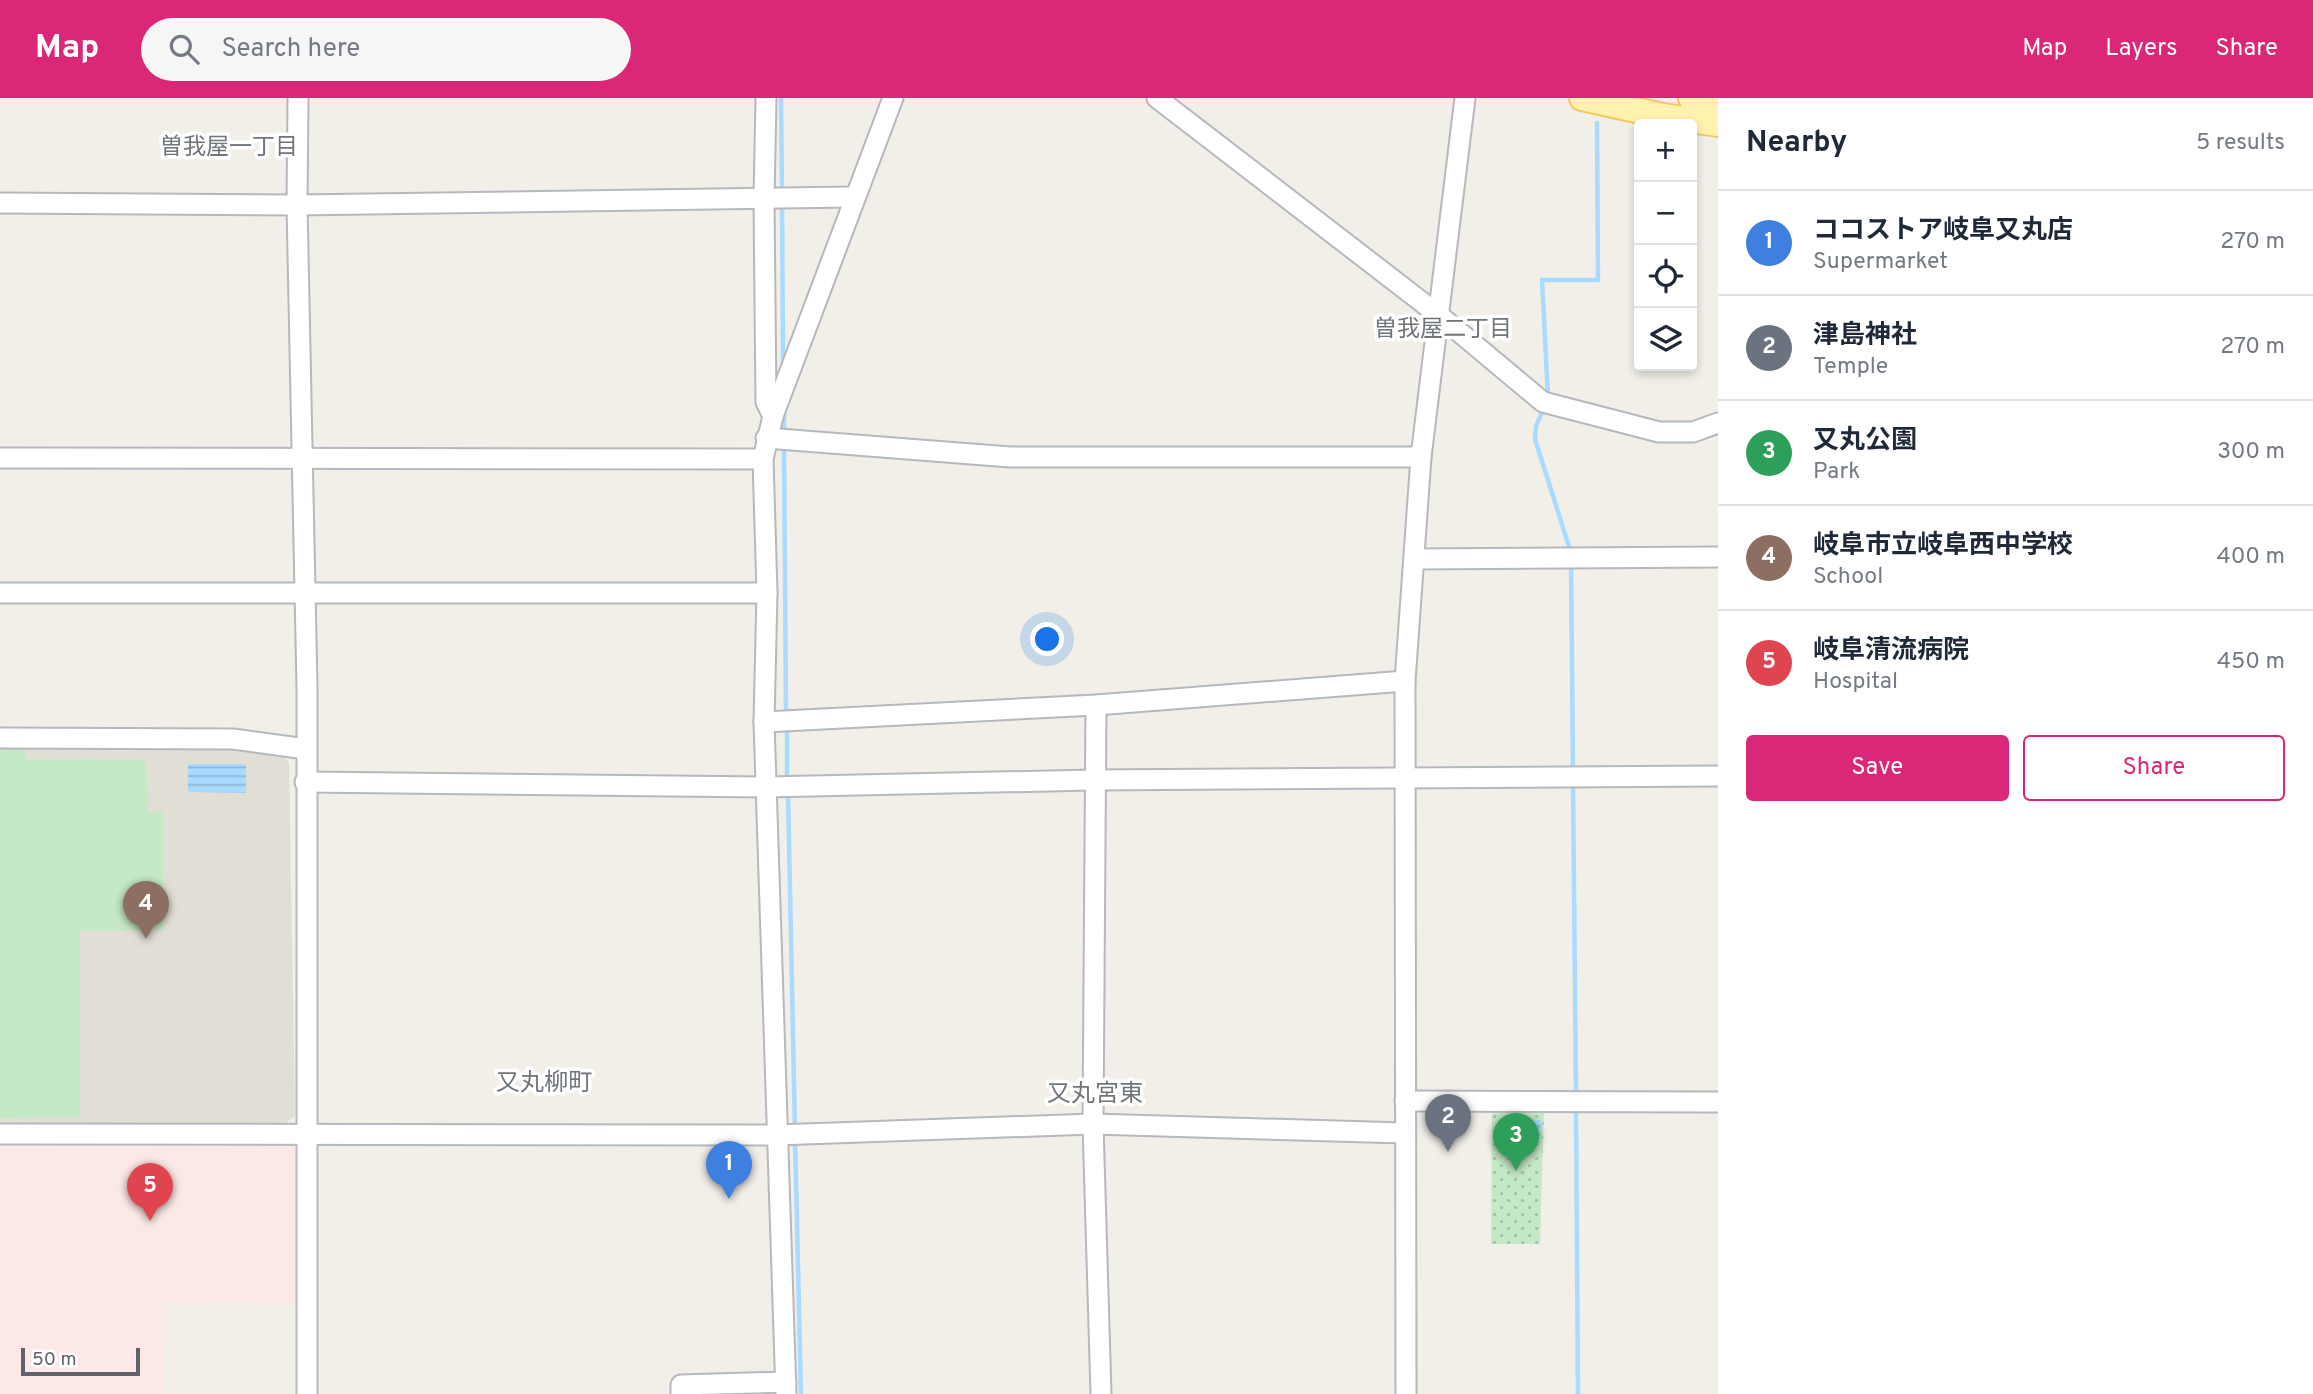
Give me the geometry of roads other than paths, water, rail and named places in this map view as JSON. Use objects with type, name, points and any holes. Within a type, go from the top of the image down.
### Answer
[{"type":"main road","points":[[1582,98],[1718,124]]},
{"type":"main road","points":[[1691,98],[1718,102]]},
{"type":"street","points":[[298,98],[296,205],[306,592],[307,1394]]},
{"type":"street","points":[[766,98],[766,402],[773,416]]},
{"type":"street","points":[[681,1394],[681,1385],[786,1388],[764,722],[767,593],[763,459],[773,416],[892,98]]},
{"type":"street","points":[[1157,98],[1440,316],[1543,402],[1659,432],[1693,432],[1718,424]]},
{"type":"street","points":[[1406,1394],[1405,681],[1421,457],[1465,98]]},
{"type":"street","points":[[0,203],[296,205],[853,197]]},
{"type":"street","points":[[766,438],[1010,457],[1421,457]]},
{"type":"street","points":[[0,458],[763,459]]},
{"type":"street","points":[[1413,559],[1718,556]]},
{"type":"street","points":[[0,593],[767,593]]},
{"type":"street","points":[[764,722],[1096,705],[1405,681]]},
{"type":"street","points":[[1096,705],[1093,780],[1093,1124],[1101,1394]]},
{"type":"street","points":[[0,738],[233,739],[306,749]]},
{"type":"street","points":[[305,782],[766,788],[1407,776],[1718,776]]},
{"type":"street","points":[[1405,1101],[1718,1102]]},
{"type":"street","points":[[0,1134],[776,1135],[1093,1124],[1404,1133]]},
{"type":"water","points":[[188,764],[246,764],[246,793],[188,792]]},
{"type":"water","points":[[1519,1120],[1541,1120],[1540,1143],[1520,1144]]},
{"type":"waterway","points":[[781,98],[782,193]]},
{"type":"waterway","points":[[1548,397],[1542,280],[1598,280],[1597,123]]},
{"type":"waterway","points":[[782,202],[783,364]]},
{"type":"waterway","points":[[1544,408],[1536,426],[1535,439],[1571,553]]},
{"type":"waterway","points":[[784,412],[784,434]]},
{"type":"waterway","points":[[784,443],[786,714]]},
{"type":"waterway","points":[[1571,562],[1573,770]]},
{"type":"waterway","points":[[787,727],[787,781]]},
{"type":"waterway","points":[[1573,782],[1576,1096]]},
{"type":"waterway","points":[[788,793],[795,1131]]},
{"type":"waterway","points":[[1576,1108],[1578,1394]]},
{"type":"waterway","points":[[795,1139],[801,1394]]},
{"type":"place","name":"岐阜市立岐阜西中学校","points":[[146,939]]},
{"type":"place","name":"津島神社","points":[[1448,1152]]},
{"type":"place","name":"又丸公園","points":[[1516,1171]]},
{"type":"place","name":"ココストア岐阜又丸店","points":[[729,1199]]},
{"type":"place","name":"岐阜清流病院","points":[[150,1221]]},
{"type":"district","name":"曽我屋一丁目","points":[[229,148]]},
{"type":"district","name":"曽我屋二丁目","points":[[1443,330]]},
{"type":"district","name":"又丸柳町","points":[[544,1084]]},
{"type":"district","name":"又丸宮東","points":[[1095,1095]]}]
